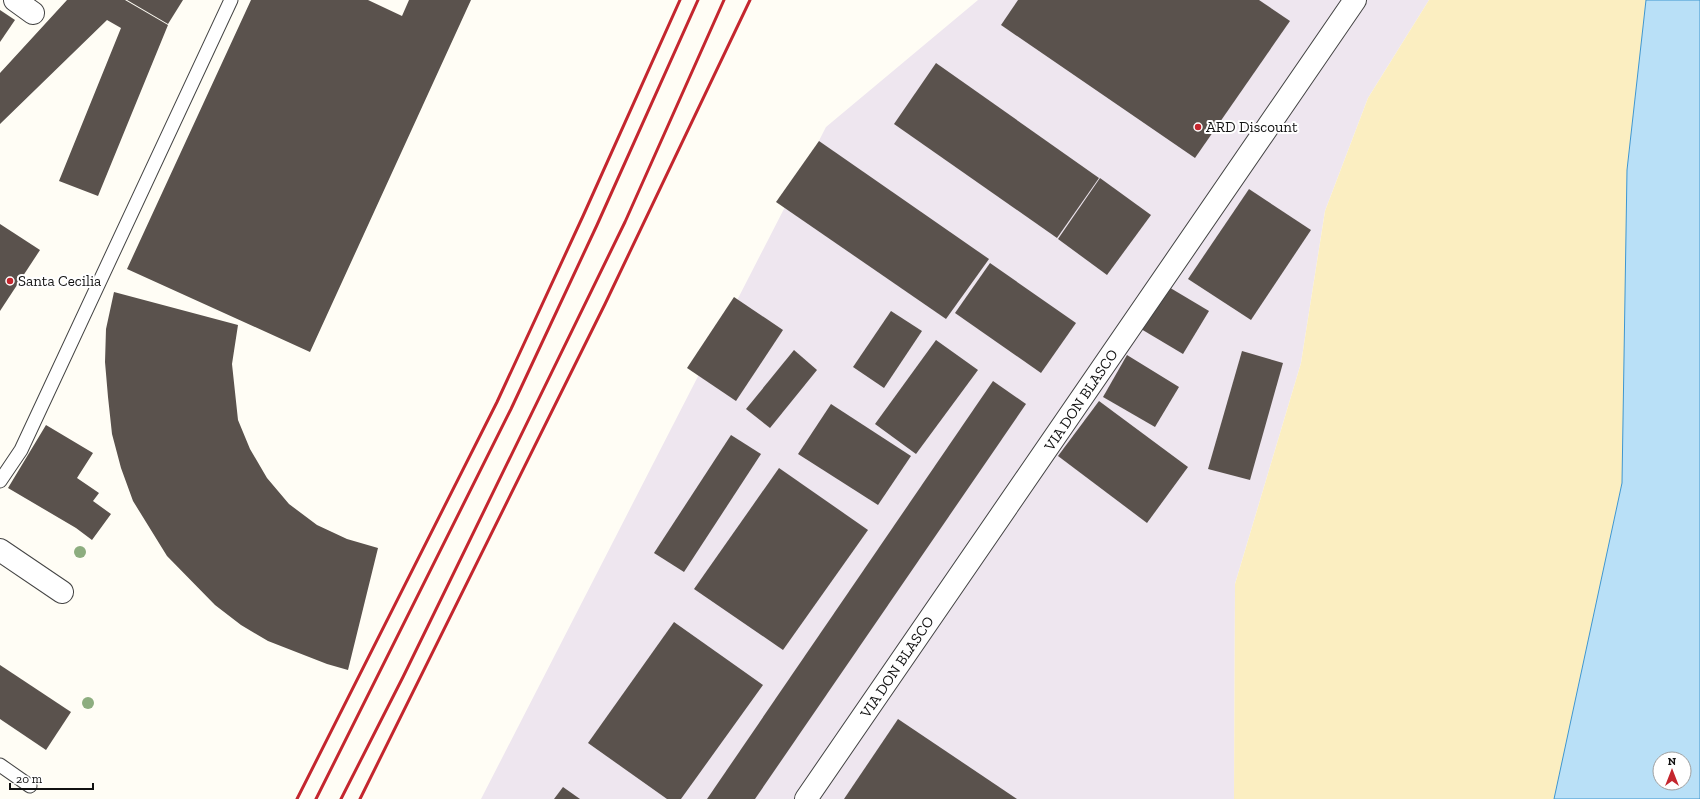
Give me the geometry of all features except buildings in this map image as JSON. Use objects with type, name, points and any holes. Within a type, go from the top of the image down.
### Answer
[{"type":"street","points":[[15,0],[33,13]]},
{"type":"street","name":"VIA DON BLASCO","points":[[806,799],[1355,0]]},
{"type":"street","points":[[0,550],[62,592]]},
{"type":"lane","points":[[0,481],[21,450],[231,0]]},
{"type":"lane","points":[[0,765],[30,786]]},
{"type":"shaded area","points":[[978,0],[1429,0],[1368,98],[1325,211],[1301,363],[1235,584],[1234,799],[481,799],[826,127]]},
{"type":"sand","points":[[1429,0],[1646,0],[1627,170],[1622,483],[1556,792],[1554,799],[1234,799],[1235,584],[1301,363],[1325,211],[1368,98]]},
{"type":"water","points":[[1646,0],[1700,0],[1700,799],[1554,799],[1622,483],[1627,170]]},
{"type":"railway","points":[[297,799],[497,402],[583,216],[680,0]]},
{"type":"railway","points":[[316,799],[511,409],[597,225],[698,0]]},
{"type":"railway","points":[[341,799],[403,677],[625,222],[724,0]]},
{"type":"railway","points":[[360,799],[605,304],[750,0]]},
{"type":"place","name":"ARD Discount","points":[[1198,127]]},
{"type":"place","name":"Santa Cecilia","points":[[10,281]]}]
